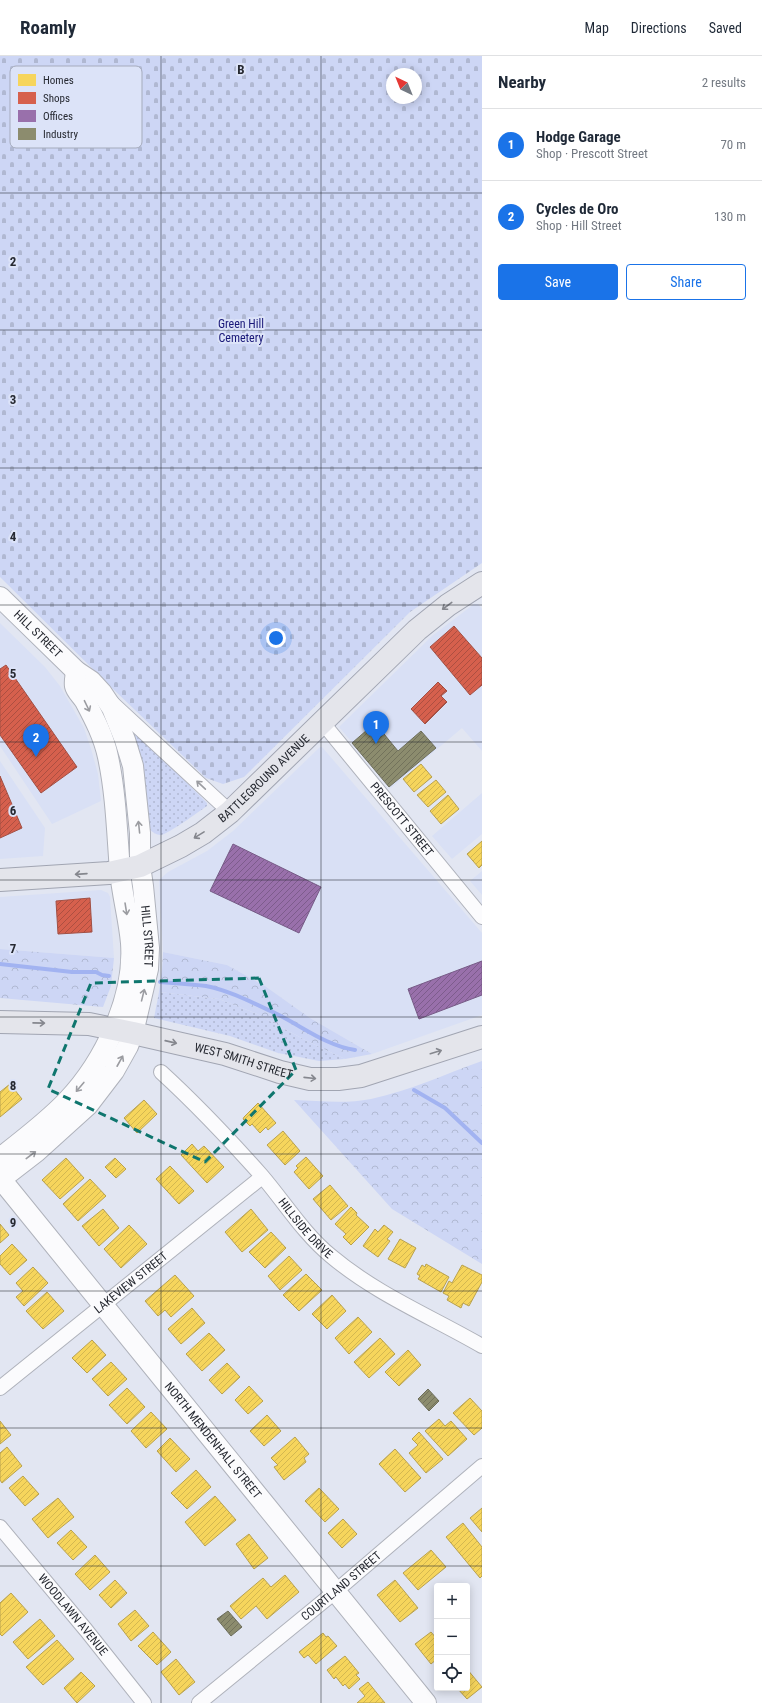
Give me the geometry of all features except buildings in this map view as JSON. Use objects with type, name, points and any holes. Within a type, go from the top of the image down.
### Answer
[{"type":"main road","name":"BATTLEGROUND AVENUE","points":[[0,880],[130,868],[181,846],[203,833],[230,812],[417,630],[448,605],[481,585]]},
{"type":"main road","name":"WEST SMITH STREET","points":[[0,1022],[90,1024],[225,1054],[280,1072],[310,1079],[338,1079],[361,1076],[482,1037]]},
{"type":"street","name":"HILL STREET","points":[[0,597],[76,670],[90,681],[230,812]]},
{"type":"street","name":"HILL STREET","points":[[0,1158],[68,1101],[97,1062],[124,1031],[148,969],[149,948],[143,886],[130,868],[116,811],[108,756],[98,728],[84,699],[75,686],[76,670]]},
{"type":"street","name":"HILL STREET","points":[[102,693],[112,708],[125,740],[133,766],[140,834],[130,868]]},
{"type":"street","name":"PRESCOTT STREET","points":[[322,722],[482,917]]},
{"type":"street","name":"HILL STREET","points":[[0,1179],[36,1152],[88,1105],[114,1071],[128,1046],[124,1031]]},
{"type":"street","name":"HILLSIDE DRIVE","points":[[161,1072],[191,1099],[262,1177],[330,1256],[367,1284],[482,1346]]},
{"type":"street","name":"LAKEVIEW STREET","points":[[0,1388],[262,1177]]},
{"type":"street","name":"NORTH MENDENHALL STREET","points":[[0,1179],[104,1304],[426,1703]]},
{"type":"street","name":"COURTLAND STREET","points":[[199,1703],[336,1591],[482,1466]]},
{"type":"street","name":"WOODLAWN AVENUE","points":[[0,1527],[86,1630],[144,1703]]},
{"type":"highlighted area","points":[[259,978],[296,1070],[205,1162],[48,1089],[91,983]]},
{"type":"shaded area","points":[[474,604],[478,604],[482,609],[482,751],[462,728],[391,788],[339,727],[432,636]]},
{"type":"shaded area","points":[[0,623],[45,667],[60,686],[84,728],[98,774],[101,801],[52,824],[0,746]]},
{"type":"shaded area","points":[[320,747],[322,747],[482,933],[482,1015],[372,1054],[310,1018],[265,986],[227,965],[163,952],[159,880],[168,872],[207,851],[233,831]]},
{"type":"shaded area","points":[[0,761],[45,828],[43,856],[0,859]]},
{"type":"shaded area","points":[[482,793],[482,834],[452,859],[432,836]]},
{"type":"shaded area","points":[[482,871],[482,895],[470,881]]},
{"type":"shaded area","points":[[101,890],[108,893],[110,897],[114,958],[0,949],[0,897]]},
{"type":"green space","name":"Green Hill Cemetery","points":[[0,56],[482,56],[482,563],[410,612],[244,777],[223,784],[206,778],[112,688],[0,577]]},
{"type":"green space","points":[[128,724],[207,803],[207,806],[161,835],[150,830],[143,766]]},
{"type":"green space","points":[[0,949],[114,958],[111,986],[103,1007],[0,998]]},
{"type":"green space","points":[[163,952],[227,965],[265,986],[310,1018],[372,1054],[345,1059],[307,1041],[257,1014],[219,999],[159,992]]},
{"type":"green space","points":[[159,992],[219,999],[257,1014],[307,1041],[345,1059],[319,1061],[278,1053],[230,1036],[154,1018]]},
{"type":"green space","points":[[482,1061],[482,1264],[392,1209],[294,1100],[342,1102],[362,1101],[385,1096],[413,1087]]},
{"type":"waterway","points":[[0,964],[72,972],[96,972],[109,976]]},
{"type":"waterway","points":[[160,982],[206,986],[225,991],[277,1014],[335,1045],[355,1050]]},
{"type":"waterway","points":[[414,1090],[445,1108],[482,1143]]},
{"type":"place","name":"Hodge Garage","points":[[376,744]]},
{"type":"place","name":"Cycles de Oro","points":[[36,757]]}]
